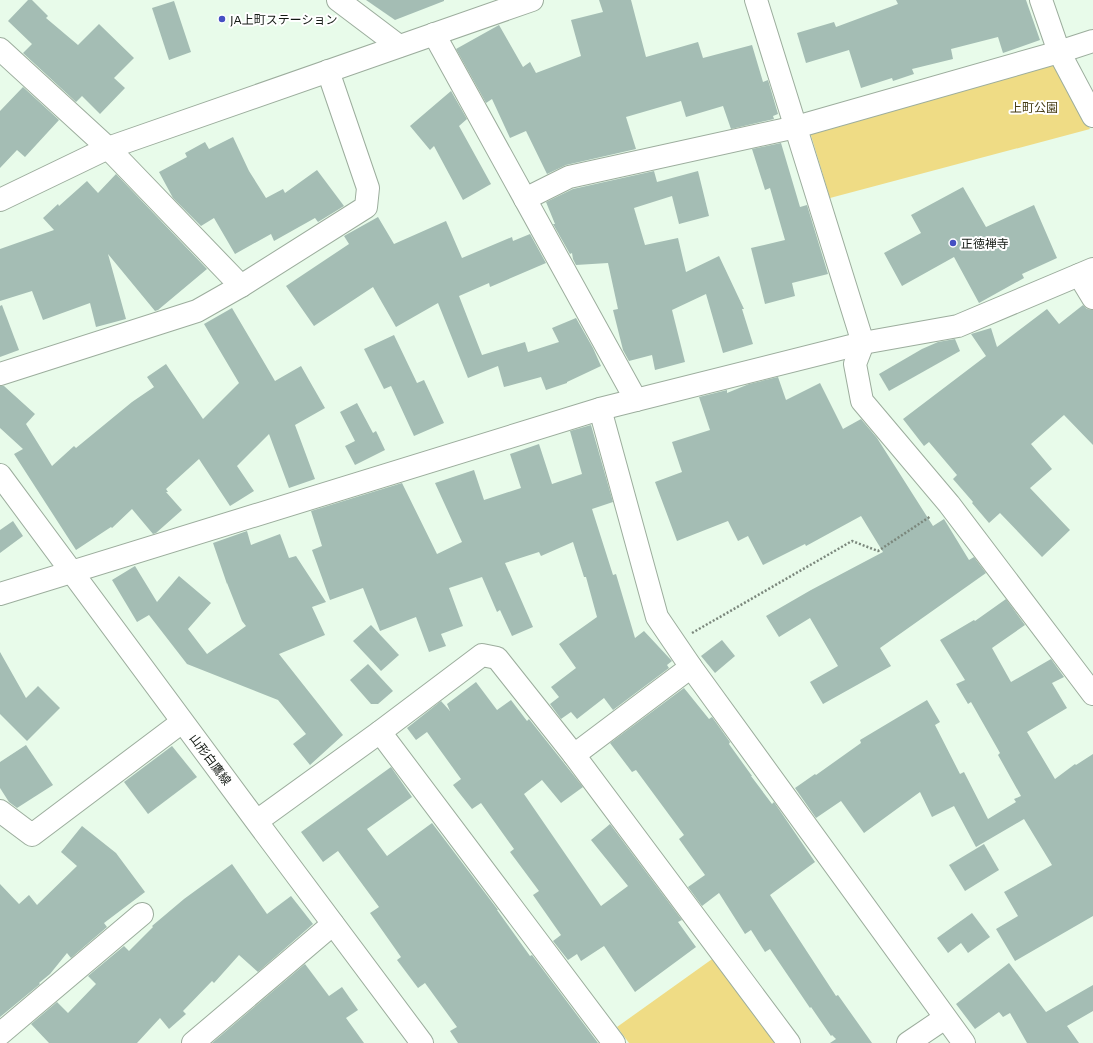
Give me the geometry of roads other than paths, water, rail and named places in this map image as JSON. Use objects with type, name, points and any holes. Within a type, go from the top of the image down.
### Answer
[{"type":"street","points":[[338,0],[400,46]]},
{"type":"street","points":[[0,200],[108,148],[532,0]]},
{"type":"street","points":[[756,0],[863,343],[855,364],[862,401],[949,504],[1093,694]]},
{"type":"street","points":[[1041,0],[1059,52],[1093,116]]},
{"type":"street","points":[[434,34],[636,400]]},
{"type":"street","points":[[525,199],[570,177],[796,127],[1093,41]]},
{"type":"street","points":[[0,49],[108,148],[241,286]]},
{"type":"street","points":[[0,374],[197,311],[241,286],[366,207],[368,188],[328,71]]},
{"type":"street","points":[[0,594],[600,410],[863,343],[958,326],[1086,272],[1093,298]]},
{"type":"street","points":[[600,410],[657,618],[691,668],[964,1043]]},
{"type":"street","name":"山形白鷹線","points":[[0,475],[182,722],[422,1043]]},
{"type":"street","points":[[257,821],[380,732],[482,655],[497,658],[574,755],[789,1043]]},
{"type":"street","points":[[574,755],[691,668]]},
{"type":"street","points":[[0,811],[32,835],[182,722]]},
{"type":"street","points":[[380,732],[614,1043]]},
{"type":"street","points":[[0,1034],[142,914]]},
{"type":"street","points":[[193,1043],[334,924]]},
{"type":"street","points":[[908,1043],[945,1018]]},
{"type":"place","name":"JA上町ステーション","points":[[222,19]]},
{"type":"place","name":"正徳禅寺","points":[[953,243]]},
{"type":"park label","name":"上町公園","points":[[1034,107]]}]
